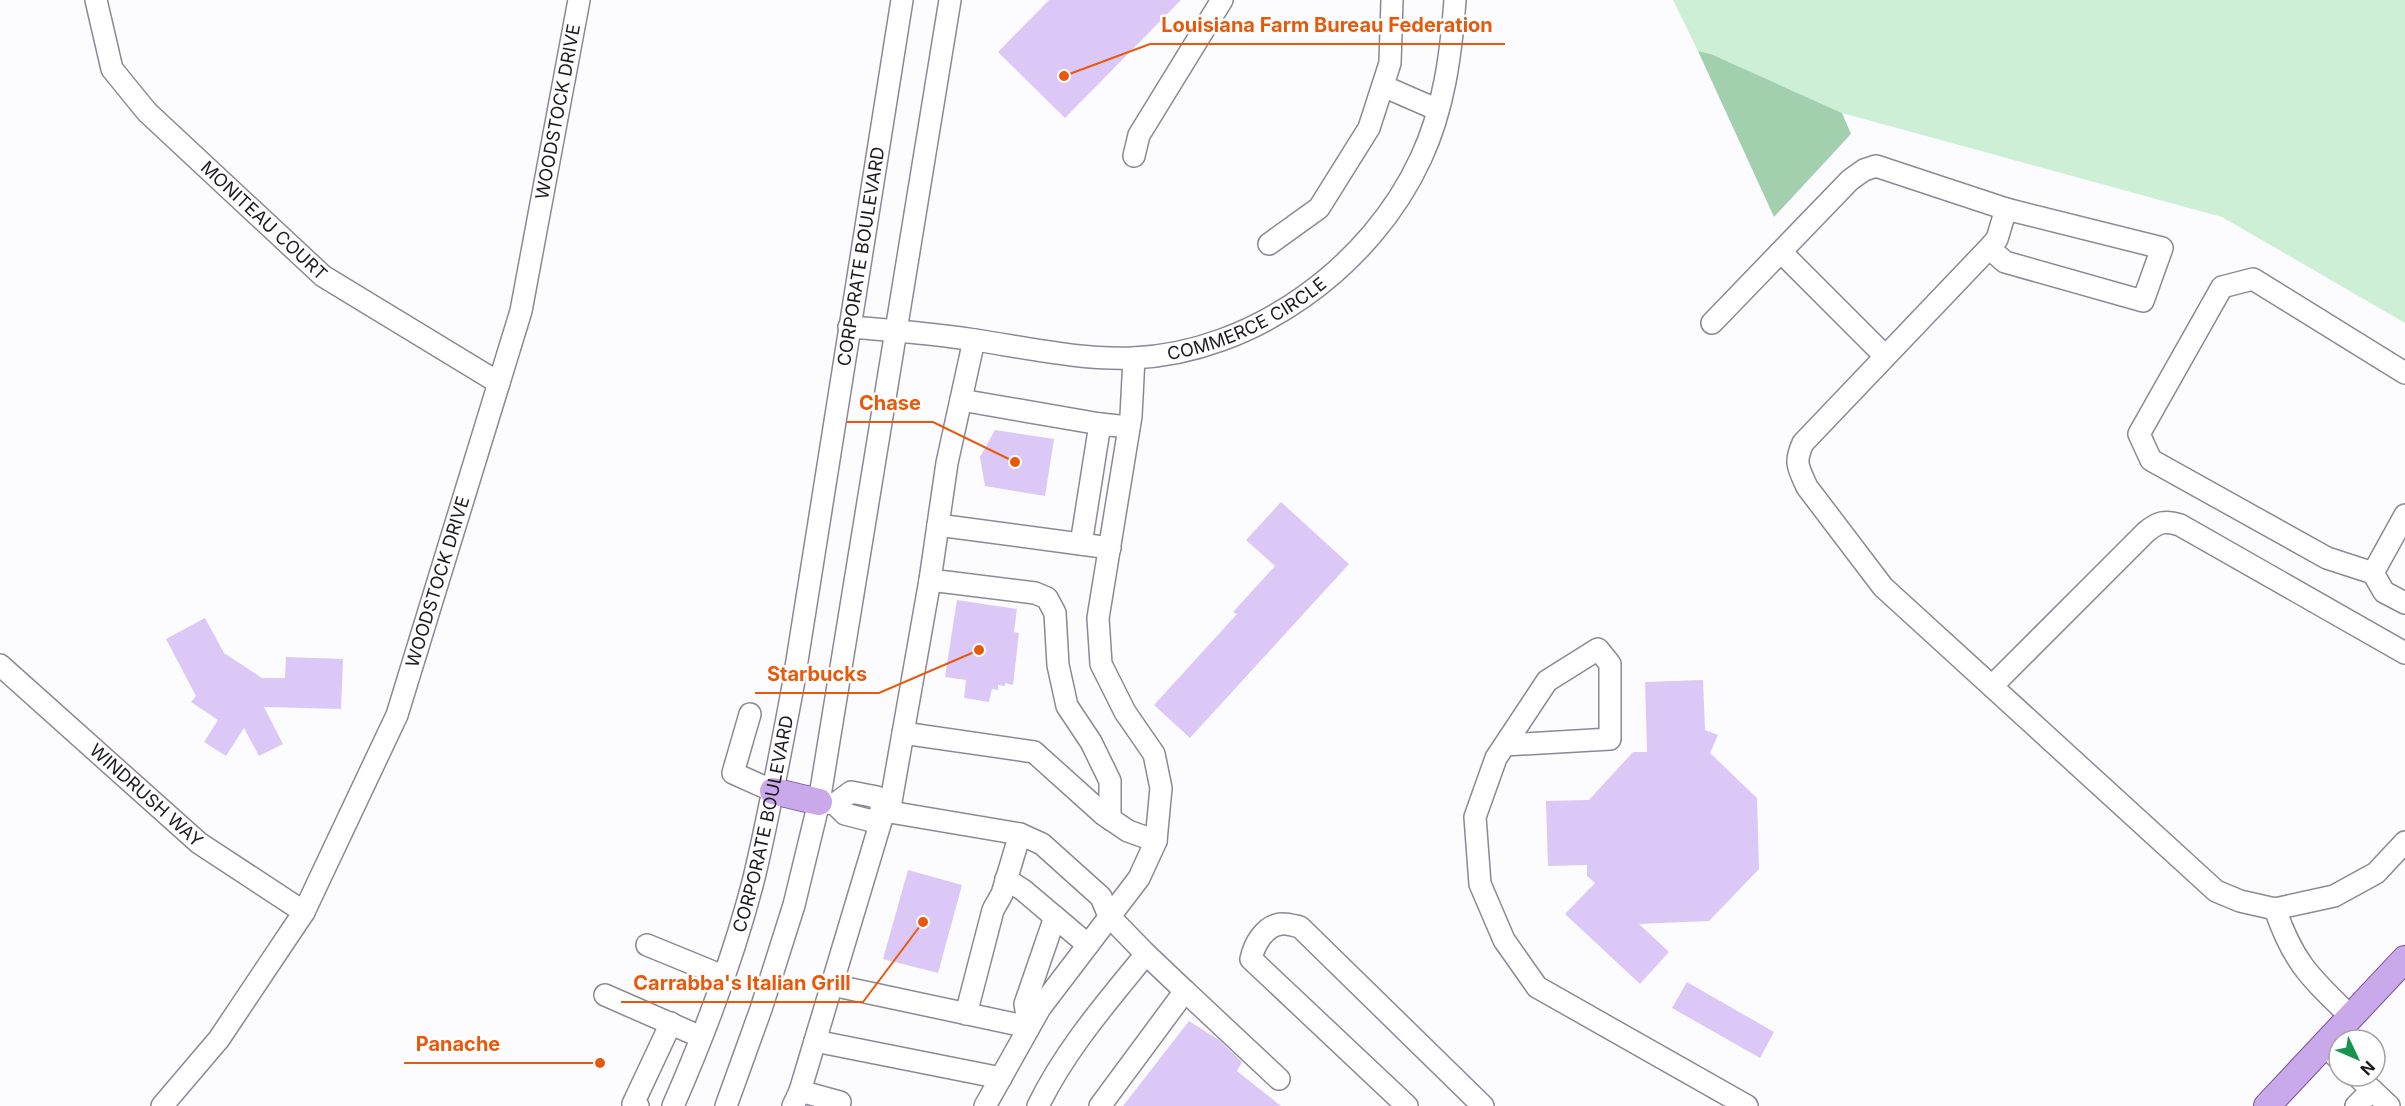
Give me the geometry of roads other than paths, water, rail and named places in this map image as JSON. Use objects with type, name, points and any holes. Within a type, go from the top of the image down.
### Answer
[{"type":"main road","points":[[773,790],[827,803]]},
{"type":"main road","points":[[2344,1028],[2350,1017],[2405,959]]},
{"type":"main road","points":[[2267,1106],[2327,1056]]},
{"type":"street","name":"MONITEAU COURT","points":[[96,0],[112,69],[147,112],[323,276],[499,383]]},
{"type":"street","name":"WOODSTOCK DRIVE","points":[[162,1106],[219,1039],[304,912],[397,715],[521,311],[579,0]]},
{"type":"street","name":"CORPORATE BOULEVARD","points":[[673,1106],[723,976],[753,879],[773,790],[793,686],[902,0]]},
{"type":"street","points":[[726,1106],[761,1009],[827,803],[896,331],[950,0]]},
{"type":"street","points":[[1134,156],[1139,135],[1222,0]]},
{"type":"street","points":[[1269,244],[1319,208],[1370,128],[1390,63],[1392,0]]},
{"type":"street","name":"COMMERCE CIRCLE","points":[[849,327],[974,340],[1066,355],[1134,358],[1219,341],[1269,318],[1311,293],[1342,266],[1372,233],[1421,159],[1438,110],[1451,54],[1455,0]]},
{"type":"street","points":[[1383,86],[1438,110]]},
{"type":"street","points":[[1712,323],[1850,180],[1864,170],[1876,166],[2006,209],[2162,248],[2143,301],[2005,262],[1989,248]]},
{"type":"street","points":[[2006,209],[1996,240],[1803,443],[1796,458],[1807,487],[1883,587],[2216,891],[2240,901],[2276,909],[2334,896],[2376,873],[2405,842]]},
{"type":"street","points":[[1781,252],[1885,356]]},
{"type":"street","points":[[2405,373],[2253,279],[2222,287],[2139,434],[2151,460],[2326,558],[2373,573],[2384,592],[2405,603]]},
{"type":"street","points":[[845,1105],[796,1099],[886,812],[903,733],[930,580],[947,463],[974,340]]},
{"type":"street","points":[[985,1106],[1040,1008],[1139,878],[1156,841],[1161,788],[1154,754],[1125,712],[1101,664],[1098,618],[1129,427],[1134,358]]},
{"type":"street","points":[[961,400],[1129,427]]},
{"type":"street","points":[[1081,544],[1100,424]]},
{"type":"street","points":[[2373,573],[2405,515]]},
{"type":"street","points":[[1992,686],[2146,532],[2158,522],[2169,521],[2180,525],[2405,653]]},
{"type":"street","points":[[938,525],[1110,548]]},
{"type":"street","points":[[930,580],[1035,593],[1047,598],[1055,613],[1058,665],[1067,706],[1091,742],[1110,781],[1110,819]]},
{"type":"street","points":[[1505,745],[1610,740],[1610,664],[1598,650],[1547,681],[1496,758],[1476,817],[1480,884],[1504,940],[1537,987],[1748,1106]]},
{"type":"street","name":"WINDRUSH WAY","points":[[0,665],[190,836],[224,861],[304,912]]},
{"type":"street","points":[[750,714],[733,773],[773,790]]},
{"type":"street","points":[[903,733],[1034,752],[1110,819],[1128,831],[1156,841]]},
{"type":"street","points":[[827,803],[845,814],[872,821],[886,812],[1020,834],[1042,844],[1101,897],[1109,916],[1146,954],[1279,1080]]},
{"type":"street","points":[[966,1014],[993,910],[1006,879],[1020,834]]},
{"type":"street","points":[[1006,879],[1023,890],[1088,945]]},
{"type":"street","points":[[2276,909],[2286,941],[2304,971],[2350,1017]]},
{"type":"street","points":[[1029,1027],[1025,1004],[1055,918]]},
{"type":"street","points":[[1407,1106],[1251,959],[1254,945],[1265,932],[1280,924],[1300,927],[1483,1106]]},
{"type":"street","points":[[647,945],[723,976]]},
{"type":"street","points":[[1038,1106],[1052,1078],[1082,1034],[1146,954]]},
{"type":"street","points":[[832,985],[1029,1027]]},
{"type":"street","points":[[1100,1106],[1185,991]]},
{"type":"street","points":[[605,995],[701,1037]]},
{"type":"street","points":[[638,1106],[633,1104],[670,1023]]},
{"type":"street","points":[[815,1041],[1001,1078]]},
{"type":"street","points":[[2356,1106],[2362,1088]]},
{"type":"street","points":[[2369,1088],[2389,1106]]},
{"type":"place","name":"Louisiana Farm Bureau Federation","points":[[1064,76]]},
{"type":"place","name":"Chase","points":[[1015,462]]},
{"type":"place","name":"Starbucks","points":[[979,650]]},
{"type":"place","name":"Carrabba's Italian Grill","points":[[923,922]]},
{"type":"place","name":"Panache","points":[[600,1063]]}]
